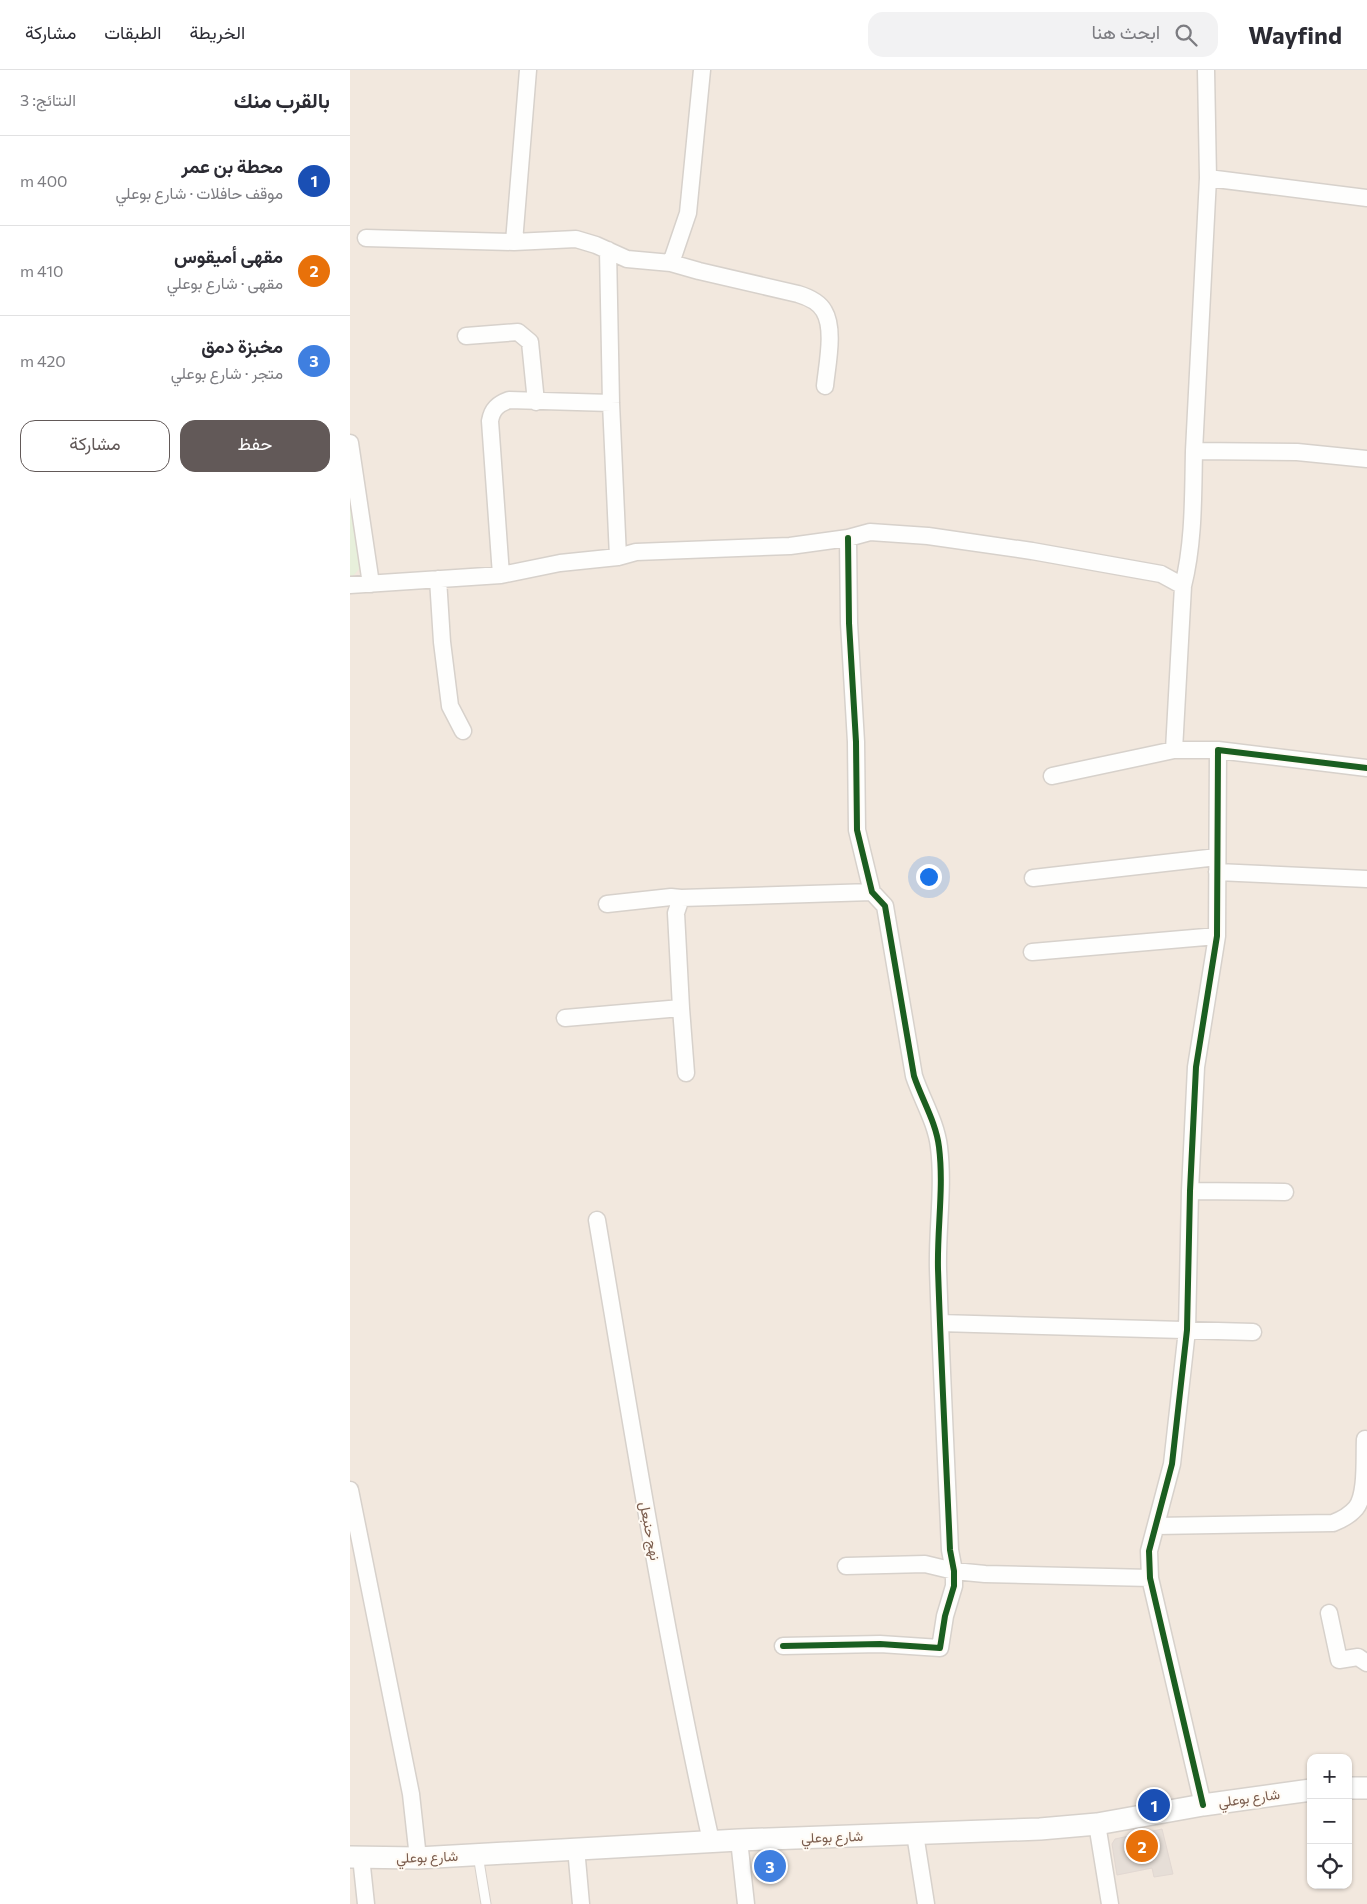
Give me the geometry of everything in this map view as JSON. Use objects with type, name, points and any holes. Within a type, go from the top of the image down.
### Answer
[{"type":"street","points":[[514,242],[528,70]]},
{"type":"street","points":[[671,263],[688,213],[702,70]]},
{"type":"street","points":[[1174,750],[1183,586],[1188,566],[1193,515],[1194,451],[1208,178],[1206,70]]},
{"type":"street","points":[[1208,178],[1367,198]]},
{"type":"street","points":[[366,238],[514,242],[576,239],[587,241],[627,259],[671,263],[798,294],[812,299],[824,310],[830,326],[825,386]]},
{"type":"street","points":[[608,250],[611,403],[618,557]]},
{"type":"street","points":[[608,285],[627,259]]},
{"type":"street","points":[[466,336],[518,332],[530,342],[536,402]]},
{"type":"street","points":[[501,575],[490,421],[495,407],[501,402],[509,400],[611,403]]},
{"type":"street","points":[[350,443],[371,584]]},
{"type":"street","points":[[1194,451],[1297,452],[1367,459]]},
{"type":"street","points":[[350,585],[501,575],[560,563],[618,557],[636,552],[790,546],[848,538],[870,532],[928,536],[1032,551],[1161,574],[1183,586]]},
{"type":"street","points":[[783,1646],[880,1644],[940,1648],[945,1616],[954,1586],[954,1572],[950,1550],[938,1267],[941,1216],[939,1146],[932,1118],[921,1097],[914,1076],[885,906],[872,892],[857,830],[856,742],[849,623],[848,538]]},
{"type":"street","points":[[438,579],[442,642],[450,706],[463,731]]},
{"type":"street","points":[[1052,776],[1174,750],[1218,750],[1367,768]]},
{"type":"street","points":[[1203,1805],[1150,1578],[1149,1551],[1172,1464],[1187,1330],[1190,1191],[1196,1067],[1217,936],[1218,750]]},
{"type":"street","points":[[1033,878],[1217,865],[1367,879]]},
{"type":"street","points":[[606,904],[671,897],[872,892]]},
{"type":"street","points":[[681,898],[676,913],[686,1073]]},
{"type":"street","points":[[1032,952],[1217,936]]},
{"type":"street","points":[[565,1018],[681,1008]]},
{"type":"street","points":[[1190,1191],[1285,1192]]},
{"type":"street","name":"نهج حنبعل","points":[[597,1220],[646,1508],[695,1769],[711,1841]]},
{"type":"street","points":[[940,1323],[1253,1332]]},
{"type":"street","points":[[1156,1526],[1332,1523],[1340,1520],[1355,1508],[1359,1502],[1362,1491],[1365,1439]]},
{"type":"street","points":[[350,1490],[407,1776],[418,1858]]},
{"type":"street","points":[[846,1566],[925,1564],[954,1572],[984,1574],[1150,1578]]},
{"type":"street","points":[[1330,1613],[1339,1660],[1358,1657],[1367,1664]]},
{"type":"street","points":[[1352,1788],[1367,1788]]},
{"type":"street","name":"شارع بوعلي","points":[[356,1857],[418,1858],[711,1841],[1040,1829],[1097,1824],[1203,1805],[1307,1791]]},
{"type":"street","points":[[1097,1824],[1110,1904]]},
{"type":"street","points":[[915,1834],[926,1904]]},
{"type":"street","points":[[738,1840],[746,1904]]},
{"type":"street","points":[[576,1848],[581,1904]]},
{"type":"street","points":[[356,1857],[366,1904]]},
{"type":"lane","points":[[478,1855],[486,1904]]},
{"type":"shaded area","points":[[350,70],[1367,70],[1367,1904],[350,1904]]},
{"type":"green space","points":[[350,485],[362,565],[354,575],[350,576]]},
{"type":"building","points":[[1162,1829],[1173,1874],[1154,1877],[1152,1868],[1117,1875],[1112,1844],[1115,1839]]},
{"type":"cycle path","points":[[783,1646],[880,1644],[940,1648],[945,1616],[954,1586],[954,1571],[950,1550],[938,1269],[941,1178],[939,1147],[932,1120],[914,1076],[885,906],[872,892],[857,830],[856,742],[849,623],[848,538]]},
{"type":"cycle path","points":[[1203,1805],[1150,1578],[1149,1551],[1172,1464],[1187,1330],[1190,1191],[1196,1067],[1217,936],[1218,750],[1367,768]]},
{"type":"place","name":"محطة بن عمر","points":[[1154,1805]]},
{"type":"place","name":"مقهى أميقوس","points":[[1142,1846]]},
{"type":"place","name":"مخبزة دمق","points":[[770,1866]]}]
